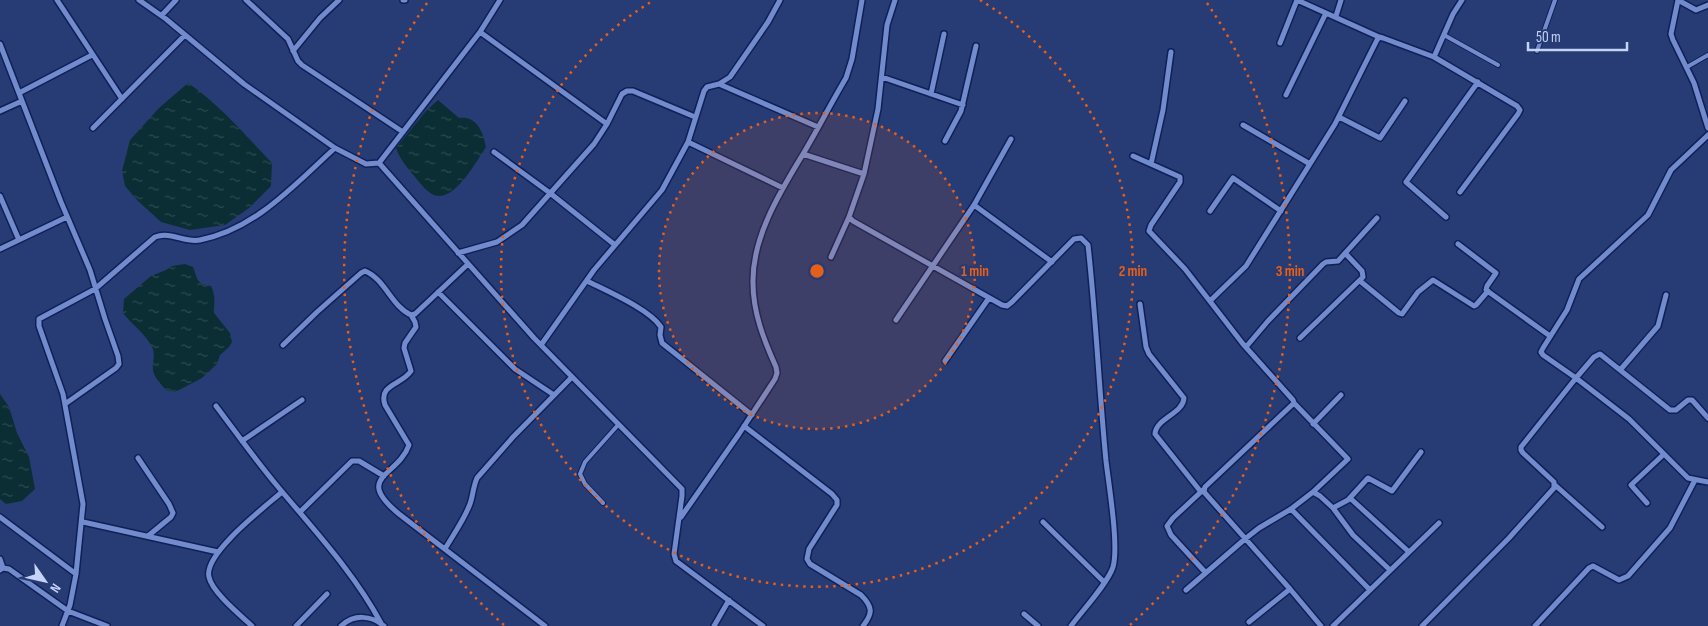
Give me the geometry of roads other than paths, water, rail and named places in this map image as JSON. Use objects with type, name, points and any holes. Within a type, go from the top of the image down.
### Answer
[{"type":"street","points":[[57,0],[122,99]]},
{"type":"street","points":[[139,0],[162,15],[244,84],[334,148],[366,164],[372,165],[378,163],[403,132],[480,32],[500,0]]},
{"type":"street","points":[[162,15],[176,0]]},
{"type":"street","points":[[247,0],[288,40],[298,61],[302,65],[403,132]]},
{"type":"street","points":[[293,51],[320,18],[339,0]]},
{"type":"street","points":[[541,345],[615,245],[662,190],[688,142],[704,91],[707,87],[719,84],[730,77],[780,0]]},
{"type":"street","points":[[679,519],[770,389],[777,373],[759,326],[753,284],[754,262],[760,241],[782,188],[803,154],[849,69],[862,0]]},
{"type":"street","points":[[831,257],[849,217],[864,174],[879,103],[888,25],[894,0]]},
{"type":"street","points":[[1280,43],[1297,0],[1380,37],[1434,57],[1517,106],[1520,110],[1518,114],[1460,192]]},
{"type":"street","points":[[1336,16],[1341,0]]},
{"type":"street","points":[[1434,57],[1453,14],[1462,0]]},
{"type":"street","points":[[1708,4],[1696,10],[1678,0],[1671,34],[1672,40],[1694,83],[1708,128]]},
{"type":"street","points":[[1286,96],[1326,13]]},
{"type":"street","points":[[480,32],[607,124]]},
{"type":"street","points":[[931,94],[944,34]]},
{"type":"street","points":[[93,128],[185,35]]},
{"type":"street","points":[[1210,302],[1246,266],[1339,117],[1380,37]]},
{"type":"street","points":[[0,44],[67,217],[90,270],[118,356],[119,364],[112,371],[65,404]]},
{"type":"street","points":[[945,141],[963,105],[976,46]]},
{"type":"street","points":[[1151,164],[1163,110],[1171,52]]},
{"type":"street","points":[[19,93],[92,55]]},
{"type":"street","points":[[882,77],[963,105]]},
{"type":"street","points":[[1446,216],[1406,182],[1478,82]]},
{"type":"street","points":[[719,84],[818,127]]},
{"type":"street","points":[[458,253],[491,244],[514,232],[522,225],[594,144],[607,124],[622,94],[627,91],[695,117]]},
{"type":"street","points":[[0,111],[22,101]]},
{"type":"street","points":[[1339,117],[1380,138],[1404,101]]},
{"type":"street","points":[[1243,125],[1310,164]]},
{"type":"street","points":[[1708,135],[1672,170],[1648,215],[1579,278],[1567,310],[1541,352],[1629,419],[1688,478],[1708,482]]},
{"type":"street","points":[[896,320],[974,205],[1011,139]]},
{"type":"street","points":[[688,142],[782,188]]},
{"type":"street","points":[[62,626],[68,611],[76,574],[84,504],[65,404],[38,322],[43,316],[95,289],[155,237],[163,234],[199,240],[228,232],[250,221],[286,192],[334,148]]},
{"type":"street","points":[[494,152],[550,193],[615,245]]},
{"type":"street","points":[[803,154],[864,174]]},
{"type":"street","points":[[1132,156],[1178,175],[1181,179],[1150,225],[1149,231],[1185,269],[1246,347],[1294,403],[1348,459],[1292,509],[1259,528],[1186,590]]},
{"type":"street","points":[[378,163],[541,345],[682,489],[674,554],[676,561],[763,626]]},
{"type":"street","points":[[1210,211],[1233,178],[1281,211]]},
{"type":"street","points":[[0,196],[19,240]]},
{"type":"street","points":[[974,205],[1052,262]]},
{"type":"street","points":[[0,249],[67,217]]},
{"type":"street","points":[[849,217],[989,298],[1007,306],[1077,238],[1082,238],[1088,245],[1096,320],[1099,386],[1115,559],[1111,571],[1104,582],[1071,626]]},
{"type":"street","points":[[1246,347],[1268,321],[1326,262],[1338,261],[1377,218]]},
{"type":"street","points":[[1458,244],[1496,273],[1486,288],[1488,291],[1550,336]]},
{"type":"street","points":[[1300,338],[1360,281],[1363,274],[1345,253]]},
{"type":"street","points":[[411,315],[415,314],[468,264]]},
{"type":"street","points":[[282,345],[356,277],[366,271],[374,276],[404,310],[411,315],[416,327],[405,343],[404,348],[411,371],[383,395],[392,418],[409,445],[404,455],[380,481],[378,488],[385,501],[392,508],[545,626]]},
{"type":"street","points":[[1360,281],[1402,314],[1418,292],[1433,280],[1474,306],[1488,291]]},
{"type":"street","points":[[587,281],[629,302],[654,319],[661,327],[662,343],[752,415]]},
{"type":"street","points":[[438,292],[515,369],[554,395]]},
{"type":"street","points":[[1621,369],[1658,326],[1666,296]]},
{"type":"street","points":[[945,361],[989,298]]},
{"type":"street","points":[[1140,304],[1146,346],[1149,354],[1184,398],[1182,405],[1156,428],[1155,434],[1202,491],[1321,626]]},
{"type":"street","points":[[1602,526],[1555,485],[1521,450],[1521,446],[1594,357],[1600,354],[1670,410],[1676,410],[1688,400],[1692,400],[1708,418]]},
{"type":"street","points":[[445,549],[467,511],[477,478],[514,436],[572,377]]},
{"type":"street","points":[[1313,424],[1342,395]]},
{"type":"street","points":[[242,440],[302,400]]},
{"type":"street","points":[[1206,572],[1171,535],[1167,526],[1173,518],[1294,403]]},
{"type":"street","points":[[216,406],[282,492],[324,540],[361,590],[383,625]]},
{"type":"street","points":[[744,426],[832,494],[837,500],[837,505],[809,549],[807,559],[810,564],[861,595],[867,601],[871,610],[870,617],[863,626]]},
{"type":"street","points":[[1333,508],[1350,498],[1368,478],[1392,491],[1421,452]]},
{"type":"street","points":[[1647,503],[1631,485],[1664,454]]},
{"type":"street","points":[[138,458],[169,504],[172,513],[171,517],[148,536]]},
{"type":"street","points":[[300,512],[352,461],[359,461],[384,476]]},
{"type":"street","points":[[1535,626],[1589,568],[1593,566],[1598,568],[1619,580],[1628,576],[1667,532],[1694,480]]},
{"type":"street","points":[[1422,626],[1509,538],[1555,485]]},
{"type":"street","points":[[252,626],[211,584],[208,571],[218,552],[227,542],[282,492]]},
{"type":"street","points":[[1313,492],[1333,508],[1353,535],[1390,570]]},
{"type":"street","points":[[1350,498],[1409,552]]},
{"type":"street","points":[[1292,509],[1370,590]]},
{"type":"street","points":[[0,517],[76,574]]},
{"type":"street","points":[[83,522],[218,552]]},
{"type":"street","points":[[1043,522],[1104,582]]},
{"type":"street","points":[[1333,626],[1439,523]]},
{"type":"street","points":[[0,559],[1,569],[15,573],[68,611],[107,626]]},
{"type":"street","points":[[1249,622],[1290,589]]},
{"type":"street","points":[[296,626],[327,594]]},
{"type":"street","points":[[714,626],[729,600]]},
{"type":"street","points":[[1024,614],[1038,626]]},
{"type":"street","points":[[341,626],[351,619],[360,617],[371,618],[383,625]]},
{"type":"lane","points":[[1537,51],[1555,0]]},
{"type":"lane","points":[[1444,35],[1498,65]]},
{"type":"lane","points":[[1686,67],[1708,55]]},
{"type":"lane","points":[[603,503],[585,484],[580,474],[585,462],[618,425]]},
{"type":"water","points":[[188,83],[222,111],[272,163],[271,186],[249,208],[225,225],[190,230],[161,222],[125,186],[122,171],[130,140],[159,108]]},
{"type":"water","points":[[438,100],[459,118],[470,119],[475,122],[481,130],[486,147],[464,180],[448,194],[440,196],[432,194],[423,186],[404,164],[396,148],[426,111]]},
{"type":"water","points":[[185,264],[193,267],[202,284],[211,286],[213,289],[214,313],[230,333],[232,342],[220,355],[217,364],[202,378],[173,392],[166,390],[155,376],[152,347],[146,337],[123,313],[124,299],[151,276],[172,266]]},
{"type":"water","points":[[0,394],[9,407],[17,433],[29,457],[35,489],[22,501],[6,504],[0,499]]}]
